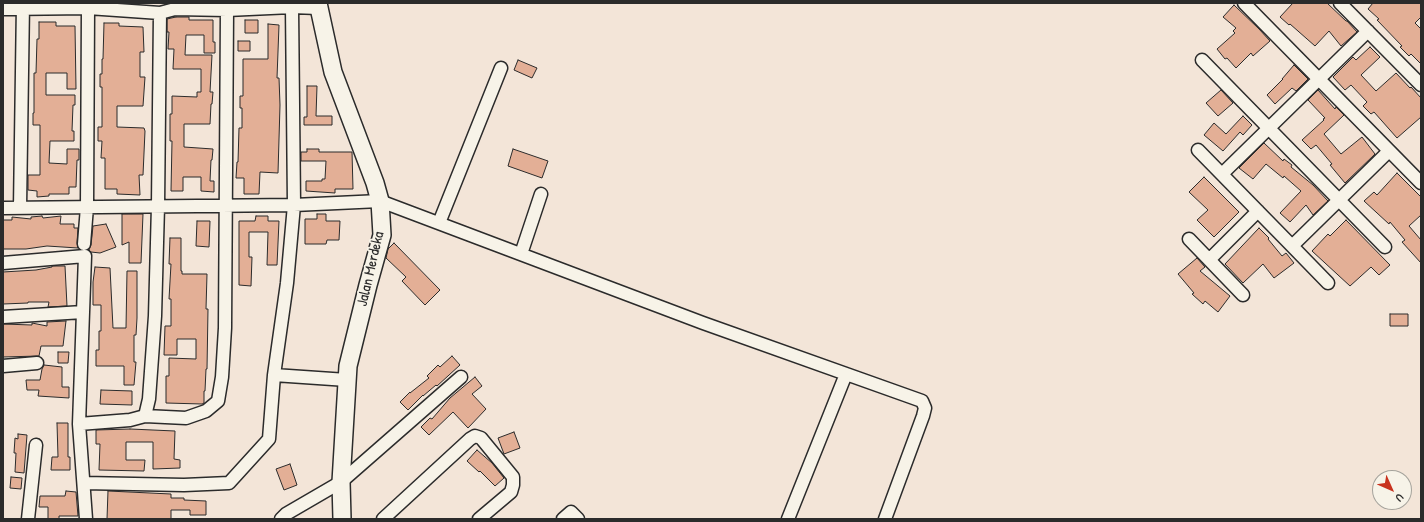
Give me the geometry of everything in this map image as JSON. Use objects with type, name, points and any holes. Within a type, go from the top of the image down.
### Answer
[{"type":"street","points":[[1244,3],[1421,183]]},
{"type":"street","points":[[1340,3],[1421,85]]},
{"type":"street","points":[[3,9],[23,6],[56,6],[160,14],[173,6],[227,10],[240,6],[318,6]]},
{"type":"street","points":[[20,208],[23,6]]},
{"type":"street","name":"Jalan Merdeka","points":[[318,6],[333,72],[375,183],[380,201],[382,235],[348,366],[341,482],[342,519]]},
{"type":"street","points":[[84,482],[184,485],[229,483],[269,439],[274,375],[287,283],[294,205],[292,7]]},
{"type":"street","points":[[84,244],[87,207],[88,8]]},
{"type":"street","points":[[79,424],[130,420],[145,416],[186,418],[206,411],[218,401],[222,377],[224,328],[227,10]]},
{"type":"street","points":[[145,416],[149,399],[155,316],[160,14]]},
{"type":"street","points":[[1222,174],[1368,31]]},
{"type":"street","points":[[1202,60],[1385,247]]},
{"type":"street","points":[[439,224],[501,68]]},
{"type":"street","points":[[1198,150],[1328,283]]},
{"type":"street","points":[[1292,246],[1389,151]]},
{"type":"street","points":[[521,254],[542,194]]},
{"type":"street","points":[[3,208],[294,205],[380,201],[703,323],[922,401],[925,408],[885,519]]},
{"type":"street","points":[[1209,260],[1258,211]]},
{"type":"street","points":[[1189,239],[1243,295]]},
{"type":"street","points":[[3,262],[85,256],[79,424],[86,519]]},
{"type":"street","points":[[3,317],[83,312]]},
{"type":"street","points":[[3,366],[37,363]]},
{"type":"street","points":[[788,519],[846,374]]},
{"type":"street","points":[[274,375],[347,380]]},
{"type":"street","points":[[281,519],[286,514],[341,482],[461,377]]},
{"type":"street","points":[[383,519],[470,438],[476,436],[481,438],[513,477],[511,492],[480,519]]},
{"type":"street","points":[[28,519],[36,445]]},
{"type":"street","points":[[563,519],[571,512],[578,519]]},
{"type":"building","points":[[1293,3],[1327,3],[1357,32],[1341,46],[1329,31],[1315,46],[1280,17]]},
{"type":"building","points":[[1373,3],[1421,3],[1421,17],[1415,23],[1421,29],[1421,64],[1411,54],[1409,56],[1400,47],[1402,46],[1377,20],[1379,19],[1368,9]]},
{"type":"building","points":[[1234,5],[1270,41],[1253,56],[1251,53],[1236,68],[1227,58],[1225,59],[1217,49],[1235,33],[1233,31],[1236,28],[1223,17]]},
{"type":"building","points":[[189,17],[189,20],[213,20],[213,42],[215,42],[215,53],[204,53],[204,35],[186,35],[185,55],[212,55],[210,92],[213,92],[210,124],[184,124],[184,147],[213,149],[210,181],[214,181],[214,192],[201,191],[201,177],[183,177],[183,191],[171,191],[172,141],[170,141],[170,114],[172,114],[172,96],[197,97],[197,92],[201,92],[201,69],[173,69],[174,49],[168,49],[169,32],[167,32],[167,19]]},
{"type":"building","points":[[245,20],[258,20],[258,33],[245,33]]},
{"type":"building","points":[[39,22],[56,22],[56,26],[75,26],[76,89],[67,89],[67,73],[46,73],[46,95],[75,95],[72,131],[74,131],[74,141],[50,141],[49,163],[67,164],[67,149],[79,149],[79,160],[77,160],[76,187],[69,187],[69,194],[49,194],[49,196],[37,197],[37,191],[28,190],[28,175],[40,175],[40,125],[33,125],[34,73],[36,73]]},
{"type":"building","points":[[104,23],[119,23],[119,26],[143,27],[144,52],[140,52],[140,77],[145,77],[143,106],[117,106],[117,127],[144,128],[145,131],[143,175],[139,175],[140,195],[117,194],[117,189],[105,189],[105,158],[101,158],[102,141],[98,141],[98,127],[102,127],[102,87],[100,87],[100,74],[102,74]]},
{"type":"building","points":[[268,24],[279,25],[277,78],[279,78],[280,105],[278,173],[260,172],[259,194],[244,194],[244,178],[236,178],[239,128],[242,128],[242,108],[240,108],[240,96],[243,96],[243,59],[268,59]]},
{"type":"building","points":[[238,41],[250,41],[250,51],[238,51]]},
{"type":"building","points":[[1370,47],[1380,57],[1361,75],[1376,91],[1396,73],[1421,98],[1421,117],[1397,138],[1374,112],[1371,114],[1363,106],[1367,102],[1351,85],[1345,90],[1333,77],[1353,57],[1356,60]]},
{"type":"building","points":[[518,60],[537,68],[532,78],[514,70]]},
{"type":"building","points":[[1294,65],[1308,79],[1296,91],[1292,88],[1275,104],[1267,95]]},
{"type":"building","points":[[307,86],[317,86],[316,116],[332,116],[332,125],[304,125],[304,117],[307,117]]},
{"type":"building","points":[[1221,90],[1233,103],[1218,116],[1206,103]]},
{"type":"building","points":[[1318,90],[1335,109],[1336,107],[1344,115],[1324,134],[1341,154],[1362,137],[1375,154],[1345,183],[1316,145],[1311,149],[1302,140],[1325,118],[1308,100]]},
{"type":"building","points":[[1243,116],[1252,125],[1243,135],[1240,132],[1223,151],[1204,135],[1214,123],[1226,134]]},
{"type":"building","points":[[1264,143],[1283,161],[1284,159],[1292,165],[1291,167],[1313,185],[1328,201],[1313,215],[1306,205],[1290,222],[1280,213],[1301,191],[1284,176],[1283,178],[1266,164],[1253,179],[1239,168]]},
{"type":"building","points":[[307,149],[319,149],[319,152],[352,152],[353,189],[335,189],[335,193],[306,191],[306,181],[322,181],[322,179],[325,179],[326,161],[301,161],[301,152],[307,152]]},
{"type":"building","points":[[513,149],[548,161],[542,178],[508,166]]},
{"type":"building","points":[[1397,173],[1421,197],[1421,215],[1409,226],[1421,240],[1421,263],[1402,242],[1405,240],[1390,222],[1389,224],[1364,201],[1374,192],[1377,195]]},
{"type":"building","points":[[1204,177],[1239,212],[1214,237],[1197,220],[1208,210],[1189,192]]},
{"type":"building","points":[[122,214],[143,214],[141,263],[129,263],[129,242],[122,245]]},
{"type":"building","points":[[317,214],[326,214],[326,221],[340,221],[339,240],[327,240],[326,244],[305,244],[305,219],[317,219]]},
{"type":"building","points":[[42,216],[43,218],[61,216],[60,224],[74,224],[74,228],[78,228],[78,248],[47,246],[26,249],[3,249],[3,220],[12,220],[12,217],[31,219],[31,217]]},
{"type":"building","points":[[256,216],[268,216],[268,221],[279,221],[277,265],[267,265],[268,232],[249,232],[249,257],[252,257],[251,286],[239,285],[239,221],[255,221]]},
{"type":"building","points":[[1346,220],[1390,265],[1379,275],[1371,267],[1350,286],[1312,251],[1328,234],[1330,236]]},
{"type":"building","points":[[197,221],[210,221],[209,247],[196,246]]},
{"type":"building","points":[[106,224],[116,247],[100,253],[91,252],[89,250],[93,226]]},
{"type":"building","points":[[1259,228],[1269,238],[1268,239],[1282,256],[1286,253],[1294,263],[1274,278],[1263,264],[1243,283],[1225,264]]},
{"type":"building","points":[[170,238],[181,238],[182,274],[207,274],[207,369],[204,403],[202,404],[166,403],[166,376],[169,376],[169,358],[196,359],[196,339],[177,339],[177,355],[164,355],[165,326],[171,326],[171,299],[169,299],[171,264],[169,264]]},
{"type":"building","points":[[394,243],[440,290],[425,305],[402,281],[406,277],[386,258],[388,249]]},
{"type":"building","points":[[1197,258],[1205,267],[1200,271],[1230,296],[1218,312],[1205,301],[1203,304],[1192,294],[1194,293],[1178,274]]},
{"type":"building","points":[[52,266],[65,266],[67,306],[48,307],[49,302],[3,304],[3,272],[36,270]]},
{"type":"building","points":[[95,267],[110,268],[113,328],[126,328],[127,271],[137,271],[137,318],[136,335],[134,335],[134,362],[136,362],[134,385],[124,385],[124,366],[96,366],[96,350],[99,350],[99,331],[101,331],[101,305],[93,305],[93,282]]},
{"type":"building","points":[[1390,314],[1408,314],[1408,326],[1390,326]]},
{"type":"building","points":[[66,321],[63,346],[41,346],[39,356],[3,357],[3,324],[32,325],[32,323],[47,326],[47,322]]},
{"type":"building","points":[[58,352],[69,352],[68,363],[58,363]]},
{"type":"building","points":[[452,356],[460,365],[437,386],[436,385],[423,395],[408,410],[400,402],[410,392],[429,378],[427,376],[438,365],[440,367]]},
{"type":"building","points":[[44,365],[62,367],[62,387],[69,387],[69,398],[38,396],[39,390],[27,390],[26,380],[40,380]]},
{"type":"building","points":[[475,377],[482,386],[472,394],[486,409],[468,428],[453,412],[429,435],[421,427],[430,418],[432,419],[450,398]]},
{"type":"building","points":[[101,390],[132,391],[132,405],[100,404]]},
{"type":"building","points":[[57,423],[68,423],[68,457],[70,457],[70,470],[51,470],[52,457],[58,457]]},
{"type":"building","points":[[130,429],[175,431],[174,459],[180,460],[180,468],[153,469],[153,442],[126,442],[126,460],[145,460],[144,471],[99,470],[100,444],[96,444],[96,430]]},
{"type":"building","points":[[514,432],[520,448],[504,454],[498,438]]},
{"type":"building","points":[[18,434],[27,435],[24,473],[15,472],[15,438],[18,439]]},
{"type":"building","points":[[477,450],[492,463],[504,478],[495,486],[467,461]]},
{"type":"building","points":[[290,464],[297,485],[284,490],[276,469]]},
{"type":"building","points":[[11,477],[22,478],[21,489],[10,488]]},
{"type":"building","points":[[66,491],[76,492],[78,516],[59,516],[59,519],[48,519],[48,507],[39,507],[40,496],[65,496]]},
{"type":"building","points":[[108,491],[171,494],[171,498],[206,501],[206,515],[190,515],[190,510],[171,510],[171,519],[107,519]]}]
